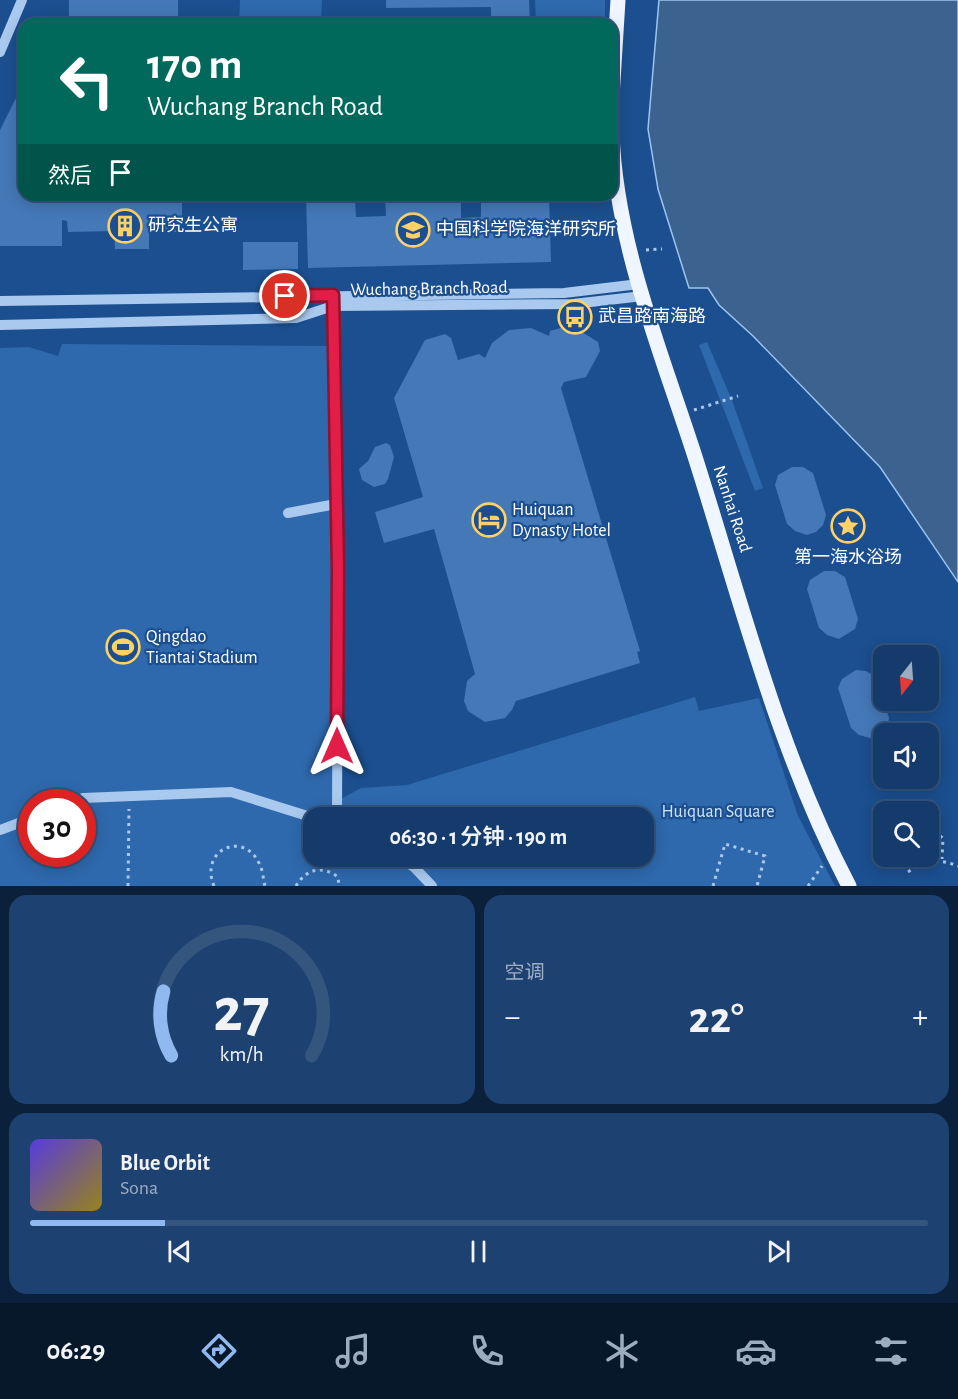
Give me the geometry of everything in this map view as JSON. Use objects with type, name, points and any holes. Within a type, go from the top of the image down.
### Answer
[{"type":"main road","points":[[617,18],[618,0]]},
{"type":"main road","name":"Nanhai Road","points":[[618,191],[641,290],[788,750],[819,831],[849,886]]},
{"type":"street","points":[[0,52],[22,0]]},
{"type":"street","name":"Wuchang Branch Road","points":[[0,301],[333,300],[573,304],[641,290]]},
{"type":"street","points":[[333,300],[337,807]]},
{"type":"street","name":"Wuchang Branch Road","points":[[0,324],[296,318],[333,300]]},
{"type":"street","points":[[288,513],[336,504]]},
{"type":"street","points":[[96,797],[231,792],[303,815]]},
{"type":"street","points":[[0,830],[18,823]]},
{"type":"street","points":[[414,867],[432,886]]},
{"type":"path","points":[[681,414],[738,396]]},
{"type":"path","points":[[128,886],[129,795]]},
{"type":"path","points":[[939,835],[943,838],[942,859]]},
{"type":"path","points":[[713,886],[725,844],[765,856],[757,886]]},
{"type":"path","points":[[214,886],[211,875],[216,853],[223,848],[231,847],[242,848],[255,857],[261,865],[265,886]]},
{"type":"path","points":[[908,872],[922,862],[942,859],[958,866]]},
{"type":"path","points":[[808,886],[818,869],[824,865]]},
{"type":"path","points":[[296,886],[311,870],[318,869],[338,877],[339,886]]},
{"type":"green space","points":[[240,0],[322,0],[321,18],[239,18]]},
{"type":"green space","points":[[535,0],[605,0],[605,18],[536,18]]},
{"type":"green space","points":[[707,342],[732,400],[763,488],[755,491],[699,345]]},
{"type":"green space","name":"Huiquan Square","points":[[62,344],[333,346],[337,801],[361,788],[407,785],[695,697],[699,711],[759,698],[798,816],[835,886],[0,886],[0,348],[29,347],[58,356]]},
{"type":"shaded area","points":[[659,0],[958,0],[958,582],[880,467],[753,336],[719,305],[708,288],[689,288],[658,189],[648,129]]},
{"type":"building","points":[[69,0],[178,0],[178,18],[69,18]]},
{"type":"building","points":[[386,0],[529,0],[530,18],[491,18],[491,7],[386,8]]},
{"type":"building","points":[[18,94],[18,201],[182,201],[182,232],[149,232],[149,249],[115,249],[114,231],[68,232],[67,221],[62,220],[62,246],[0,246],[0,130]]},
{"type":"building","name":"中国科学院海洋研究所","points":[[306,201],[355,201],[356,217],[386,216],[385,201],[461,201],[461,218],[481,217],[481,201],[549,201],[551,262],[308,268]]},
{"type":"building","points":[[243,242],[298,242],[298,269],[243,270]]},
{"type":"building","name":"Huiquan Dynasty Hotel","points":[[571,325],[598,342],[600,351],[586,377],[564,382],[561,388],[640,651],[637,652],[640,663],[516,701],[505,718],[485,722],[468,711],[464,701],[467,681],[475,674],[434,529],[384,543],[375,512],[423,497],[394,398],[425,340],[445,334],[451,338],[458,360],[479,354],[485,358],[492,343],[509,330],[531,328],[549,336],[550,331]]},
{"type":"building","points":[[386,443],[390,445],[394,457],[388,479],[385,484],[374,487],[362,480],[359,469],[368,461],[375,447]]},
{"type":"building","points":[[792,467],[803,467],[813,473],[826,515],[823,525],[816,532],[807,535],[795,531],[787,524],[775,485],[778,475]]},
{"type":"building","points":[[824,571],[835,571],[845,577],[858,619],[855,629],[839,639],[827,635],[819,628],[807,589],[810,580]]},
{"type":"building","points":[[856,670],[866,671],[873,675],[873,711],[887,711],[889,718],[888,723],[873,723],[873,737],[859,735],[851,728],[838,688],[842,679]]},
{"type":"place","name":"研究生公寓","points":[[125,226]]},
{"type":"place","name":"中国科学院海洋研究所","points":[[413,230]]},
{"type":"place","name":"武昌路南海路","points":[[575,317]]},
{"type":"place","name":"Huiquan Dynasty Hotel","points":[[489,520]]},
{"type":"place","name":"第一海水浴场","points":[[848,526]]},
{"type":"place","name":"Qingdao Tiantai Stadium","points":[[123,647]]},
{"type":"route","points":[[285,296],[333,295],[338,569],[337,746]]}]
